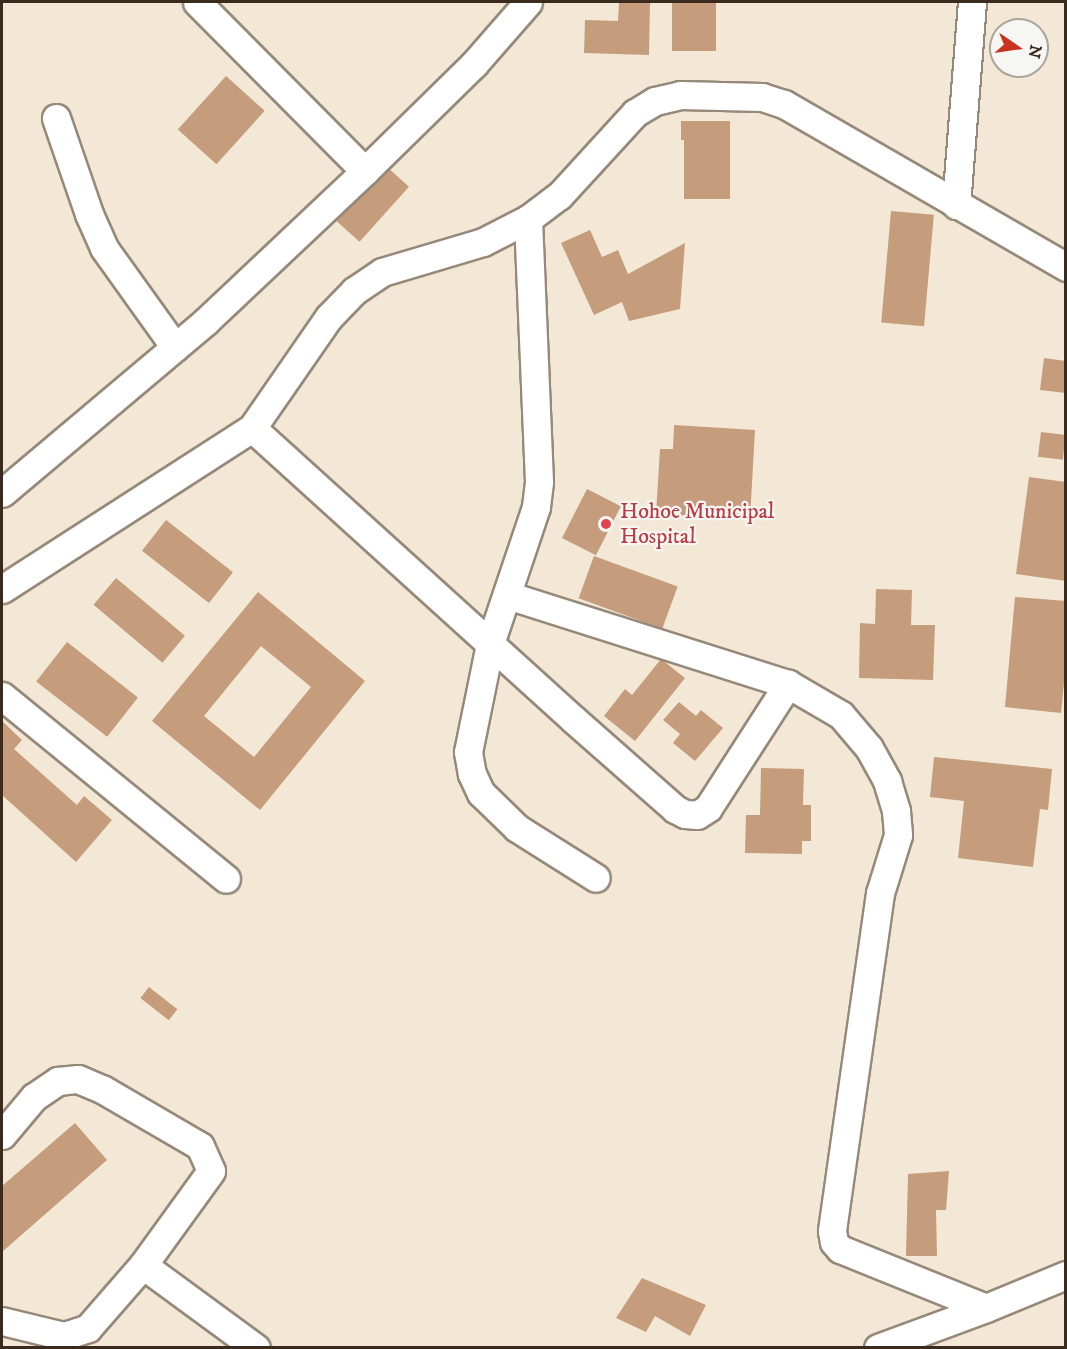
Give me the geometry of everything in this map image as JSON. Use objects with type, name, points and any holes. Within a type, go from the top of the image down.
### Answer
[{"type":"street","points":[[197,2],[365,171]]},
{"type":"street","points":[[2,493],[175,347],[365,171],[474,64],[528,2]]},
{"type":"street","points":[[956,205],[972,2]]},
{"type":"street","points":[[2,589],[252,428],[329,317],[354,291],[382,272],[483,242],[528,219],[559,196],[635,113],[655,101],[680,95],[762,97],[784,104],[806,114],[956,205],[1065,267]]},
{"type":"street","points":[[56,118],[89,214],[104,248],[175,347]]},
{"type":"street","points":[[528,219],[539,482],[534,515],[490,644],[468,752],[472,774],[481,793],[517,828],[597,878]]},
{"type":"street","points":[[252,428],[666,801],[685,814],[697,815],[708,808],[789,684]]},
{"type":"street","points":[[507,595],[789,684],[841,715],[869,748],[887,781],[896,811],[898,835],[880,892],[832,1231],[834,1242],[840,1249],[986,1308]]},
{"type":"street","points":[[2,696],[226,879]]},
{"type":"street","points":[[2,1134],[34,1097],[58,1081],[78,1079],[102,1089],[200,1146],[211,1171],[143,1265],[88,1328],[64,1336],[2,1321]]},
{"type":"street","points":[[143,1265],[256,1347]]},
{"type":"street","points":[[878,1347],[986,1308],[1065,1275]]},
{"type":"building","points":[[619,2],[650,2],[649,55],[584,53],[585,20],[618,21]]},
{"type":"building","points":[[672,2],[716,2],[716,51],[672,51]]},
{"type":"building","points":[[226,76],[265,111],[216,164],[178,130]]},
{"type":"building","points":[[681,121],[730,121],[730,199],[684,199],[684,140],[681,140]]},
{"type":"building","points":[[386,166],[409,187],[360,242],[336,221]]},
{"type":"building","points":[[891,211],[934,215],[924,326],[881,323]]},
{"type":"building","points":[[590,230],[602,257],[618,250],[628,274],[685,243],[680,309],[629,321],[622,302],[594,315],[561,243]]},
{"type":"building","points":[[1044,358],[1066,361],[1066,393],[1040,390]]},
{"type":"building","points":[[674,425],[755,430],[750,519],[656,514],[660,449],[673,449]]},
{"type":"building","points":[[1041,432],[1066,435],[1063,460],[1038,457]]},
{"type":"building","points":[[1029,477],[1066,482],[1066,581],[1016,574]]},
{"type":"building","points":[[587,489],[621,506],[596,555],[562,538]]},
{"type":"building","points":[[166,520],[233,572],[209,603],[142,551]]},
{"type":"building","points":[[594,556],[678,586],[662,629],[579,598]]},
{"type":"building","points":[[116,578],[185,636],[162,663],[94,605]]},
{"type":"building","points":[[876,589],[912,590],[911,625],[935,625],[933,680],[859,678],[860,623],[875,624]]},
{"type":"building","points":[[258,592],[365,681],[260,810],[152,721]],"holes":[[[261,646],[311,687],[254,757],[204,716]]]},
{"type":"building","points":[[1015,597],[1066,601],[1066,662],[1061,713],[1005,707]]},
{"type":"building","points":[[67,642],[138,697],[107,737],[36,681]]},
{"type":"building","points":[[661,659],[685,678],[635,741],[604,716],[625,689],[632,695]]},
{"type":"building","points":[[679,702],[696,716],[701,710],[723,728],[695,761],[673,743],[680,734],[663,720]]},
{"type":"building","points":[[2,721],[22,740],[14,749],[77,805],[84,796],[112,820],[76,862],[2,795]]},
{"type":"building","points":[[934,757],[1052,769],[1048,810],[1040,809],[1033,867],[958,858],[964,801],[930,797]]},
{"type":"building","points":[[761,768],[804,769],[803,805],[811,805],[811,841],[802,841],[802,854],[745,853],[746,815],[760,815]]},
{"type":"building","points":[[149,987],[177,1009],[169,1020],[140,998]]},
{"type":"building","points":[[75,1123],[107,1160],[2,1252],[2,1186]]},
{"type":"building","points":[[949,1171],[946,1210],[936,1210],[937,1256],[906,1256],[908,1174]]},
{"type":"building","points":[[642,1278],[706,1305],[690,1336],[655,1316],[646,1332],[616,1318]]},
{"type":"place","name":"Hohoe Municipal Hospital","points":[[606,524]]}]
